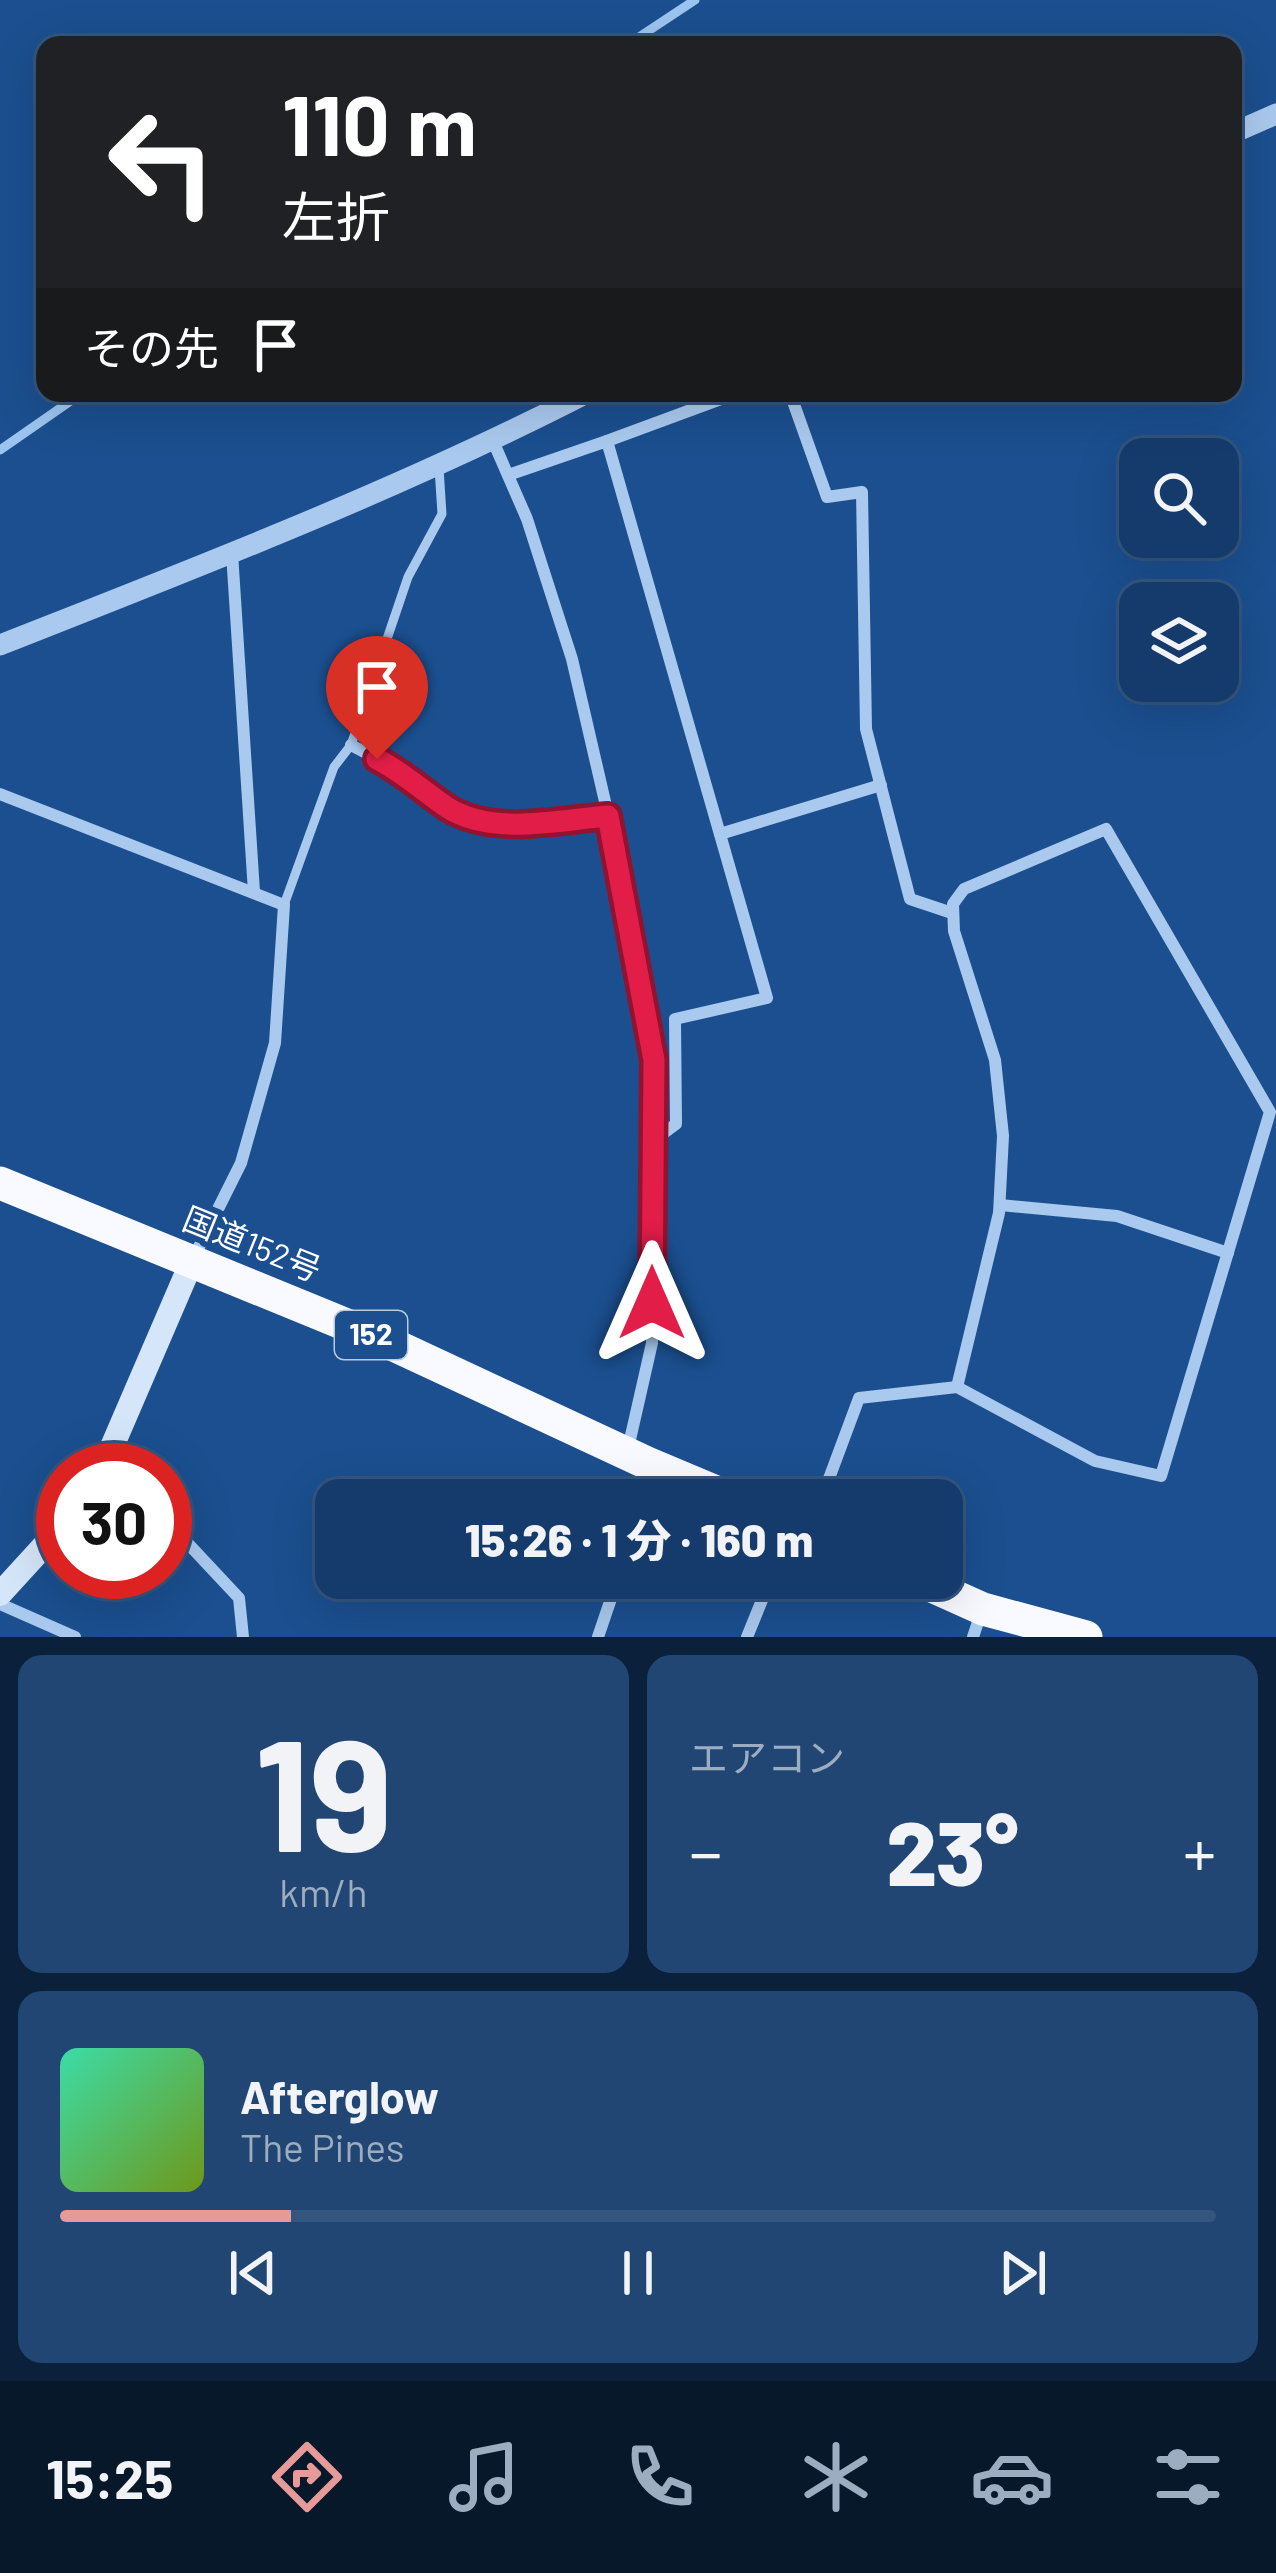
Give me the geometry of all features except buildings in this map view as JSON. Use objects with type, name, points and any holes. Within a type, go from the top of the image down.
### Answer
[{"type":"highway","name":"国道152号","points":[[0,1183],[381,1339],[686,1479]]},
{"type":"highway","points":[[944,1599],[978,1623],[1086,1637]]},
{"type":"main road","points":[[119,1443],[192,1261]]},
{"type":"main road","points":[[0,1594],[36,1555]]},
{"type":"street","points":[[1242,129],[1276,114]]},
{"type":"street","points":[[0,645],[494,442],[570,402]]},
{"type":"street","points":[[508,475],[713,402]]},
{"type":"street","points":[[793,402],[827,497],[862,492],[866,729],[910,899],[952,913]]},
{"type":"street","points":[[607,441],[767,998],[675,1019],[676,1124],[653,1142]]},
{"type":"street","points":[[494,442],[526,519],[572,659],[608,816],[654,1060],[652,1343],[638,1479]]},
{"type":"street","points":[[232,553],[254,892]]},
{"type":"street","points":[[350,745],[404,773],[452,811],[502,824],[608,816]]},
{"type":"street","points":[[720,834],[880,785]]},
{"type":"street","points":[[0,794],[284,905],[275,1043],[242,1163],[192,1261]]},
{"type":"street","points":[[829,1479],[859,1398],[957,1387],[1095,1461],[1161,1476],[1270,1112],[1106,829],[964,889],[952,913],[994,1060],[1003,1136],[1000,1205],[957,1387]]},
{"type":"street","points":[[1000,1205],[1117,1216],[1228,1253]]},
{"type":"street","points":[[192,1548],[238,1598],[243,1637]]},
{"type":"street","points":[[598,1637],[611,1599]]},
{"type":"street","points":[[746,1637],[762,1599]]},
{"type":"street","points":[[0,1604],[75,1637]]},
{"type":"lane","points":[[284,905],[334,767],[350,745],[408,577],[442,514],[438,463]]},
{"type":"waterway","points":[[641,36],[695,0]]},
{"type":"waterway","points":[[0,450],[69,402]]},
{"type":"route","points":[[377,759],[404,773],[452,811],[502,824],[608,816],[654,1060],[652,1303]]}]
